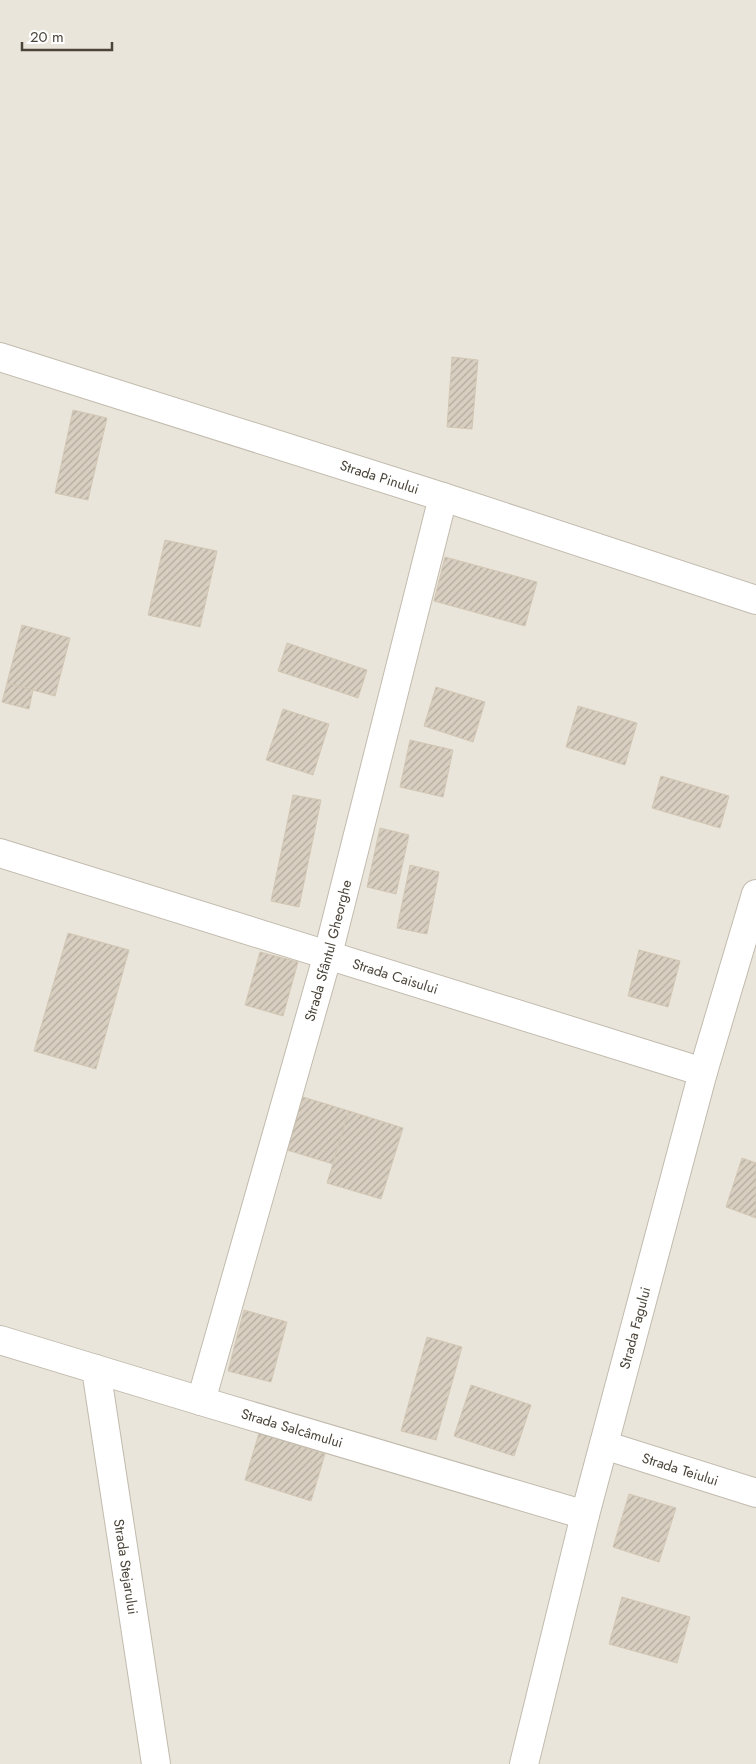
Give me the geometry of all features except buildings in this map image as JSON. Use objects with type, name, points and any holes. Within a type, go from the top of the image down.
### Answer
[{"type":"street","name":"Strada Pinului","points":[[0,357],[443,497],[756,600]]},
{"type":"street","name":"Strada Sfântul Gheorghe","points":[[202,1401],[328,954],[443,497]]},
{"type":"street","name":"Strada Caisului","points":[[0,853],[703,1072]]},
{"type":"street","name":"Strada Fagului","points":[[524,1764],[584,1515],[703,1072],[756,894]]},
{"type":"street","name":"Strada Salcâmului","points":[[0,1340],[584,1515]]},
{"type":"street","name":"Strada Stejarului","points":[[96,1369],[156,1764]]},
{"type":"street","name":"Strada Teiului","points":[[604,1444],[756,1493]]},
{"type":"shaded area","points":[[0,0],[756,0],[756,1764],[0,1764]]}]
